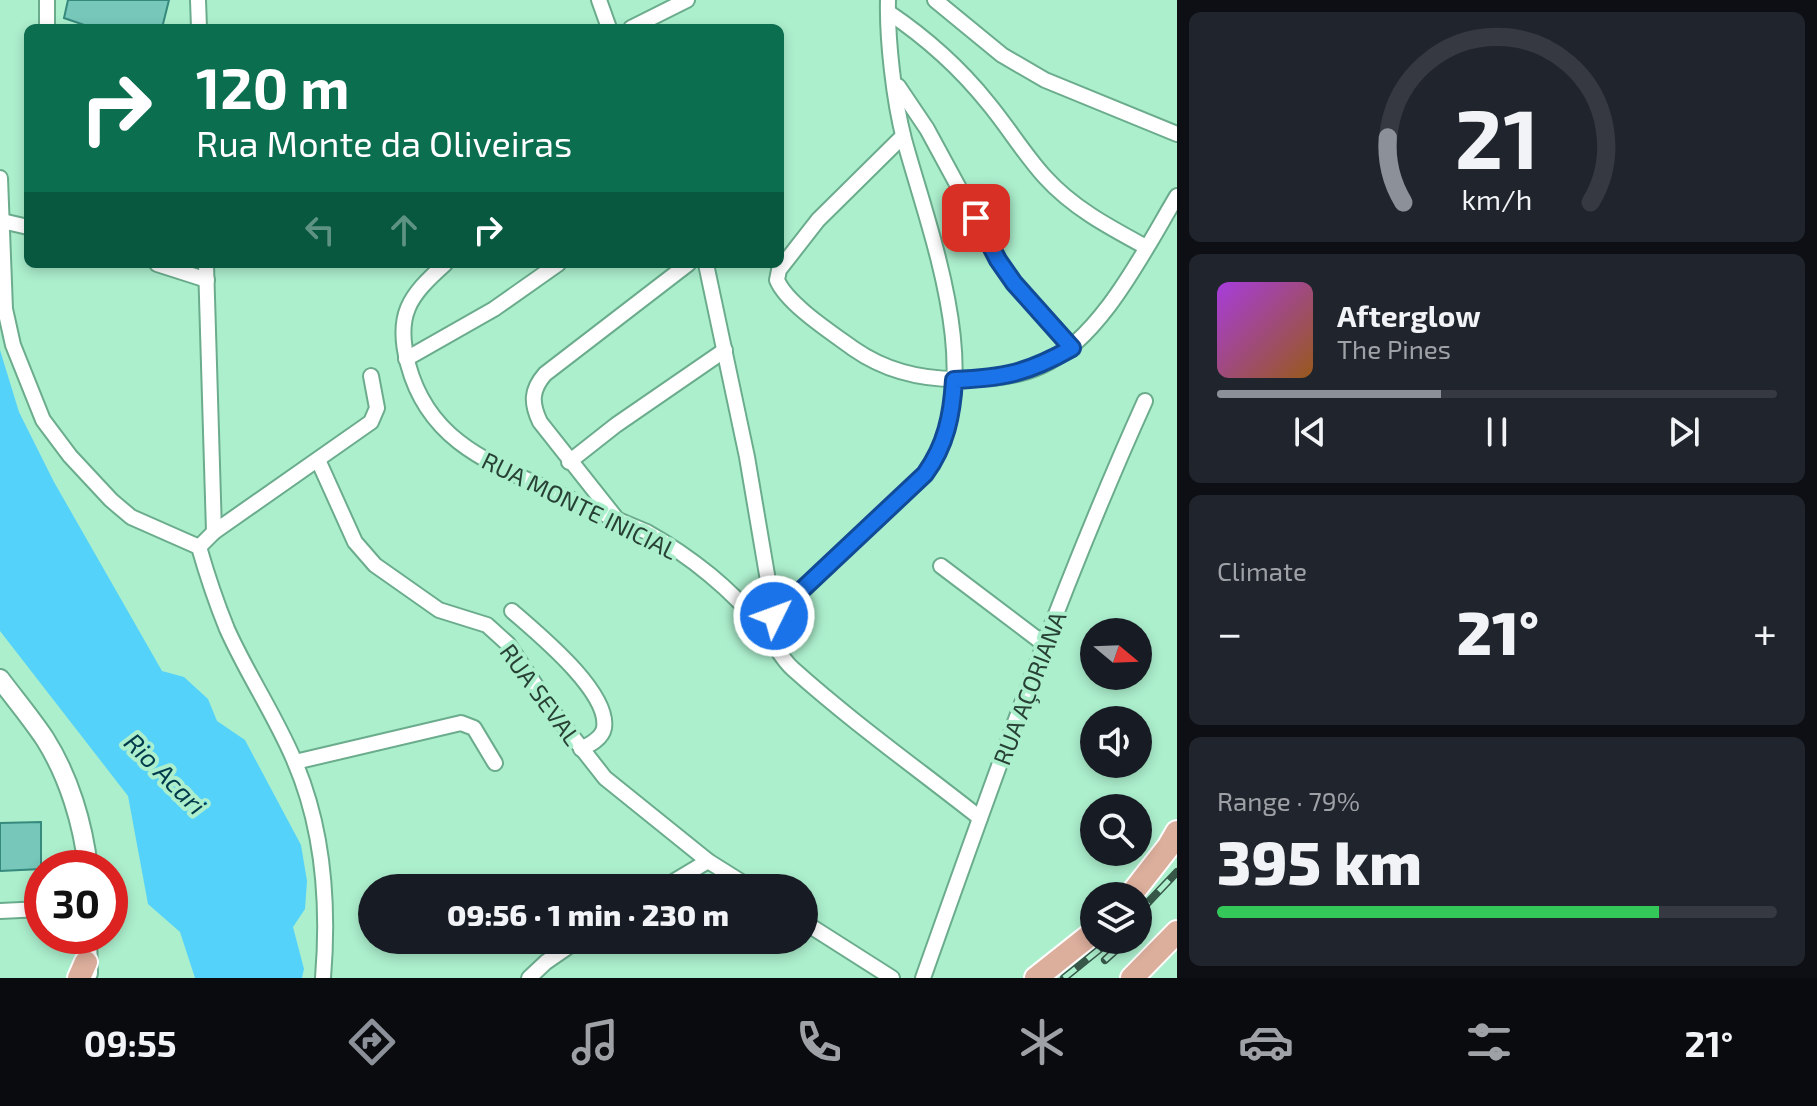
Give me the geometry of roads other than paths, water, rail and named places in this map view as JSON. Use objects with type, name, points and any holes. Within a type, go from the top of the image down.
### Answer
[{"type":"main road","points":[[1141,882],[1177,832]]},
{"type":"main road","points":[[1132,978],[1177,932]]},
{"type":"main road","points":[[1036,978],[1080,943]]},
{"type":"street","points":[[47,0],[47,24]]},
{"type":"street","points":[[198,0],[199,24]]},
{"type":"street","points":[[599,0],[608,24]]},
{"type":"street","points":[[639,24],[687,0]]},
{"type":"street","points":[[935,0],[1002,55],[1045,80],[1177,134]]},
{"type":"street","points":[[763,628],[925,474],[939,455],[946,438],[954,380],[950,320],[941,267],[903,136],[888,6]]},
{"type":"street","points":[[888,6],[961,72],[1056,188],[1078,207],[1146,247]]},
{"type":"street","points":[[895,81],[927,129],[998,260],[1014,283],[1072,348]]},
{"type":"street","points":[[784,264],[818,220],[903,136]]},
{"type":"street","points":[[0,178],[5,309],[21,368],[43,420],[70,456],[131,517],[199,547],[228,629],[295,762],[312,818],[323,875],[327,930],[323,978]]},
{"type":"street","points":[[781,268],[777,280],[788,297],[866,357],[888,370],[954,380],[990,379],[1041,366],[1072,348],[1097,323],[1177,196]]},
{"type":"street","points":[[2,221],[24,226]]},
{"type":"street","points":[[170,268],[207,280]]},
{"type":"street","points":[[206,268],[214,532]]},
{"type":"street","name":"RUA MONTE INICIAL","points":[[441,268],[410,303],[401,328],[412,381],[424,404],[457,442],[490,464],[671,545],[707,572],[763,628],[789,666],[980,818]]},
{"type":"street","points":[[406,359],[494,309],[552,268]]},
{"type":"street","points":[[618,521],[540,422],[534,409],[533,395],[538,382],[582,344],[683,268]]},
{"type":"street","points":[[707,268],[747,457],[774,616]]},
{"type":"street","points":[[569,462],[616,425],[725,350]]},
{"type":"street","points":[[199,547],[214,532],[374,419],[377,408],[371,376]]},
{"type":"street","name":"RUA AÇORIANA","points":[[923,978],[1044,644],[1145,401]]},
{"type":"street","name":"RUA SEVAL","points":[[318,460],[355,542],[375,565],[439,610],[487,625],[508,644],[581,749],[605,778],[708,861],[729,874]]},
{"type":"street","points":[[941,566],[1044,644]]},
{"type":"street","points":[[512,611],[557,652],[594,695],[602,710],[604,729],[601,735],[581,749]]},
{"type":"street","points":[[0,679],[46,741],[70,792],[86,850]]},
{"type":"street","points":[[295,762],[461,723],[474,728],[495,763]]},
{"type":"street","points":[[686,874],[708,861]]},
{"type":"street","points":[[0,911],[24,910]]},
{"type":"street","points":[[818,931],[892,978]]},
{"type":"street","points":[[529,978],[558,954]]},
{"type":"water","name":"Rio Acari","points":[[0,350],[19,412],[54,482],[162,671],[184,677],[208,699],[217,721],[245,740],[301,845],[307,881],[305,909],[293,927],[304,969],[302,978],[195,978],[180,932],[148,904],[128,796],[0,631]]},
{"type":"railway","points":[[1152,898],[1177,872]]},
{"type":"railway","points":[[1064,978],[1094,954]]},
{"type":"railway","points":[[1105,960],[1112,954]]}]
